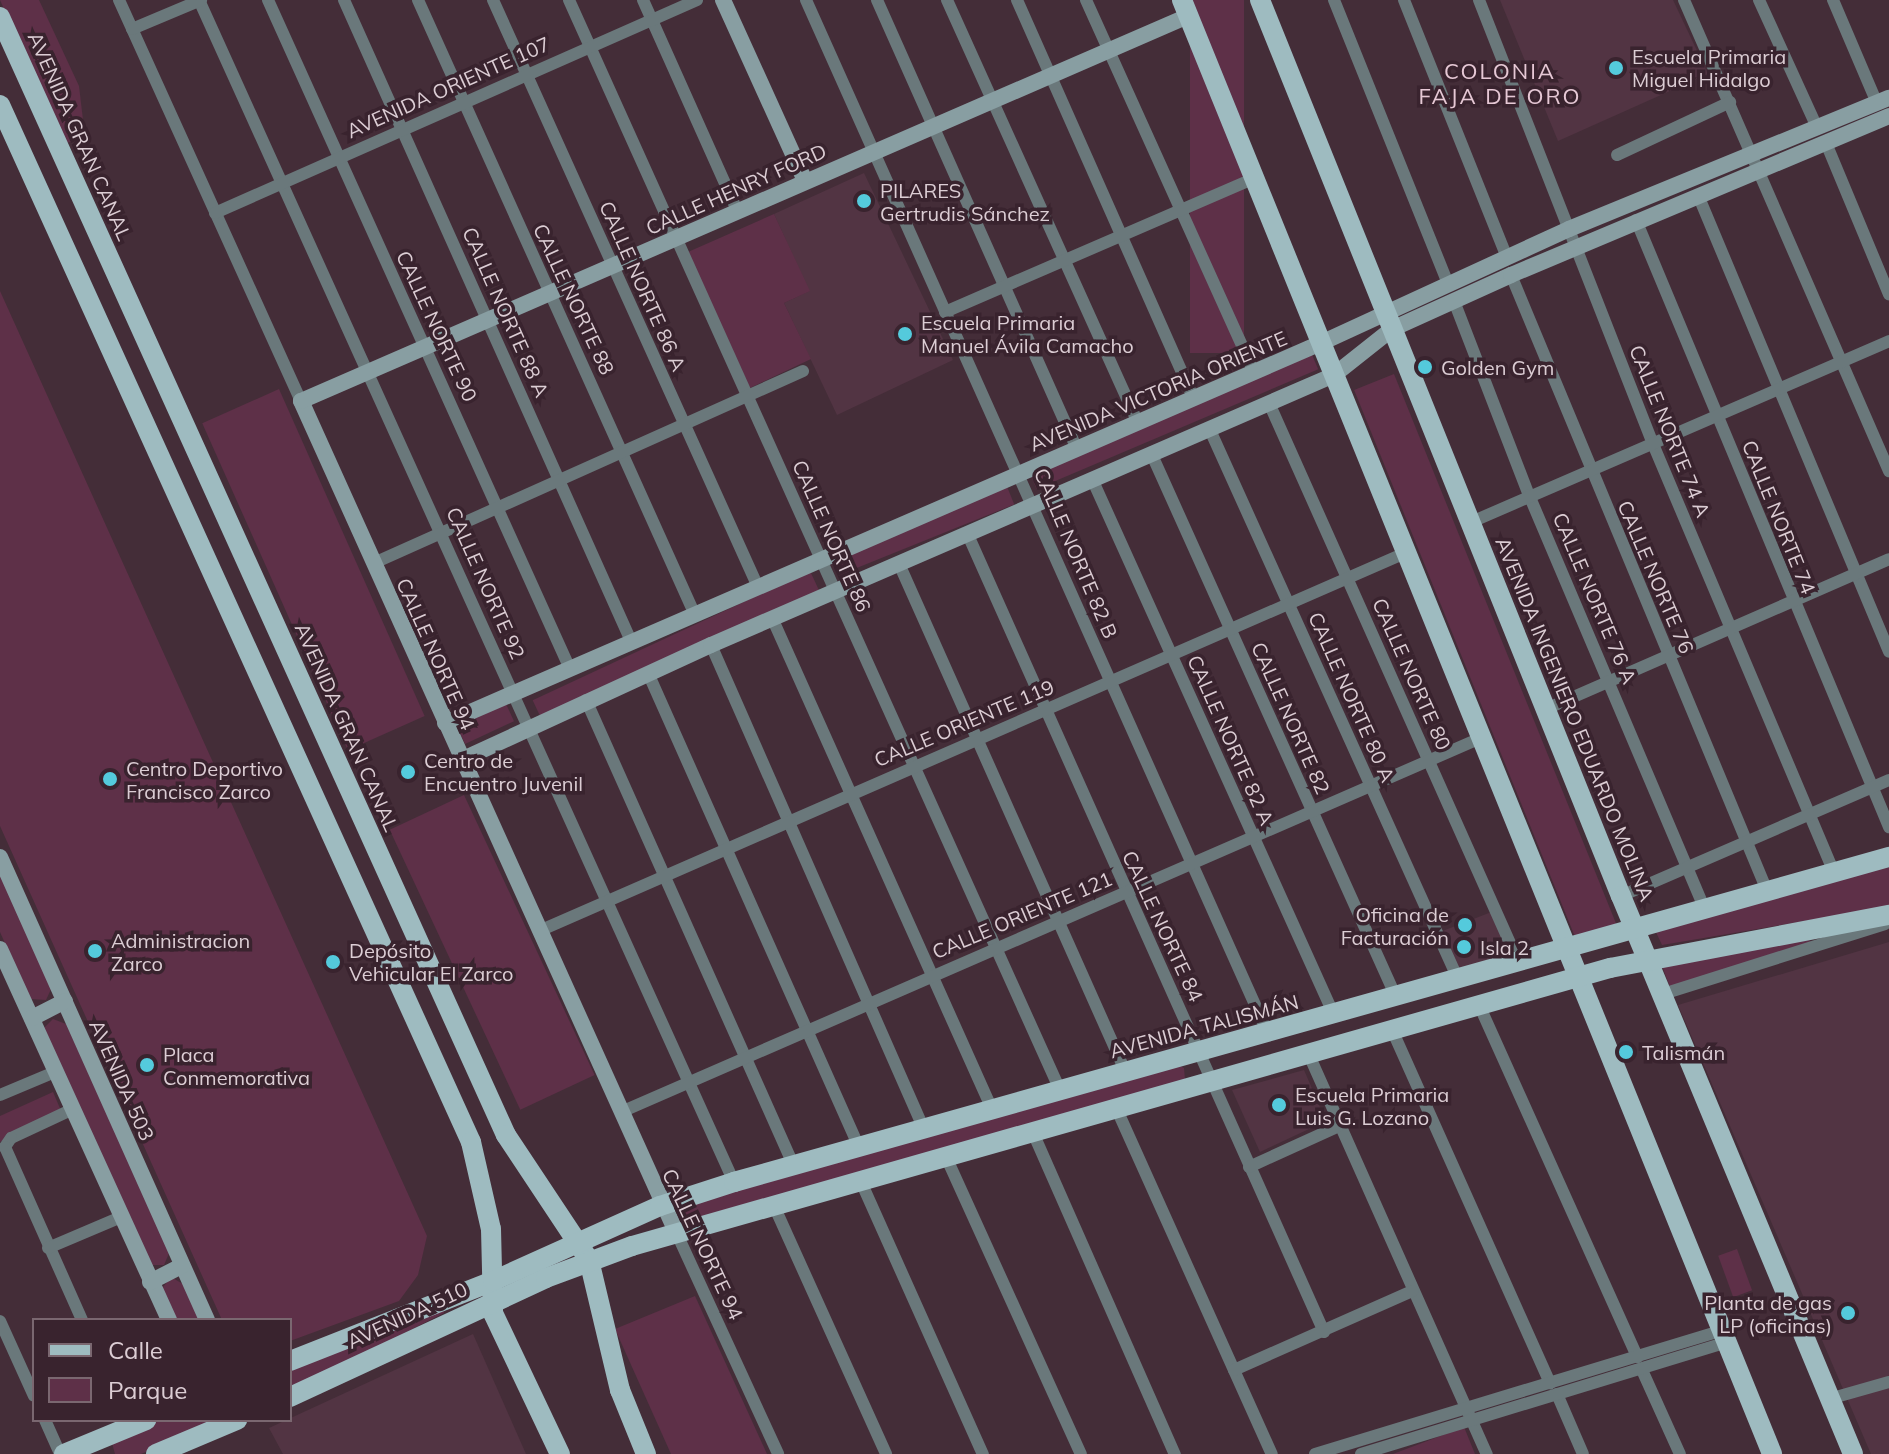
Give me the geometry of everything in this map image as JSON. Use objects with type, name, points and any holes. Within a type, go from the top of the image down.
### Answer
[{"type":"main road","name":"AVENIDA INGENIERO EDUARDO MOLINA","points":[[1260,0],[1621,896],[1853,1454]]},
{"type":"main road","points":[[1185,8],[1405,553],[1569,947],[1772,1454]]},
{"type":"main road","name":"AVENIDA GRAN CANAL","points":[[0,17],[506,1135],[582,1252],[620,1390],[646,1454]]},
{"type":"main road","points":[[0,105],[471,1142],[487,1196],[493,1313],[560,1454]]},
{"type":"main road","name":"AVENIDA TALISMÁN","points":[[542,1270],[582,1252],[660,1206],[734,1182],[1059,1088],[1200,1054],[1889,857]]},
{"type":"main road","name":"AVENIDA TALISMÁN","points":[[582,1252],[677,1234],[862,1184],[1647,958],[1889,915]]},
{"type":"main road","points":[[1602,939],[1610,968]]},
{"type":"main road","name":"AVENIDA 510","points":[[292,1360],[493,1291],[542,1270]]},
{"type":"main road","name":"AVENIDA 510","points":[[292,1396],[493,1291]]},
{"type":"main road","points":[[62,1454],[100,1447],[135,1422]]},
{"type":"main road","points":[[156,1454],[232,1422]]},
{"type":"street","name":"CALLE NORTE 94","points":[[119,0],[621,1112],[660,1206],[677,1234],[778,1454]]},
{"type":"street","points":[[132,29],[200,0]]},
{"type":"street","name":"CALLE NORTE 92","points":[[200,0],[734,1182]]},
{"type":"street","name":"CALLE NORTE 90","points":[[268,0],[570,669]]},
{"type":"street","name":"CALLE NORTE 88 A","points":[[344,0],[631,641]]},
{"type":"street","name":"CALLE NORTE 88","points":[[418,0],[462,104],[695,615]]},
{"type":"street","name":"CALLE NORTE 86 A","points":[[493,0],[683,427],[758,587]]},
{"type":"street","name":"CALLE NORTE 86","points":[[569,0],[1059,1088]]},
{"type":"street","points":[[643,0],[737,210]]},
{"type":"street","name":"AVENIDA ORIENTE 107","points":[[215,213],[697,0]]},
{"type":"street","points":[[723,0],[805,181]]},
{"type":"street","name":"CALLE NORTE 82 B","points":[[806,0],[1110,682],[1194,862],[1268,1034]]},
{"type":"street","points":[[877,0],[1076,447]]},
{"type":"street","points":[[947,0],[1137,421]]},
{"type":"street","points":[[1017,0],[1193,397]]},
{"type":"street","points":[[1086,0],[1253,370]]},
{"type":"street","points":[[1334,0],[1448,284]]},
{"type":"street","points":[[1404,0],[1507,257]]},
{"type":"street","name":"CALLE NORTE 74 A","points":[[1479,0],[1653,444],[1834,873]]},
{"type":"street","points":[[1684,0],[1755,153],[1889,471]]},
{"type":"street","points":[[1759,0],[1817,127]]},
{"type":"street","points":[[1833,0],[1885,114]]},
{"type":"street","name":"CALLE HENRY FORD","points":[[301,401],[1108,50],[1185,8]]},
{"type":"street","points":[[1617,155],[1730,102]]},
{"type":"street","name":"AVENIDA VICTORIA ORIENTE","points":[[461,760],[586,700],[836,594],[1334,375],[1388,321],[1448,284],[1507,257],[1817,127],[1885,114]]},
{"type":"street","name":"AVENIDA VICTORIA ORIENTE","points":[[445,723],[1253,370],[1321,343],[1454,301],[1636,220],[1826,143],[1885,114]]},
{"type":"street","points":[[1826,143],[1889,294]]},
{"type":"street","points":[[945,312],[1254,178]]},
{"type":"street","points":[[1698,195],[1889,652]]},
{"type":"street","name":"CALLE NORTE 74","points":[[1636,220],[1792,601],[1889,827]]},
{"type":"street","name":"CALLE NORTE 76","points":[[1511,275],[1589,471],[1768,893]]},
{"type":"street","name":"CALLE NORTE 76 A","points":[[1454,301],[1529,495],[1705,909]]},
{"type":"street","points":[[1469,523],[1889,341]]},
{"type":"street","points":[[374,563],[803,371]]},
{"type":"street","name":"CALLE NORTE 80","points":[[1269,403],[1518,961]]},
{"type":"street","name":"CALLE NORTE 80 A","points":[[1210,430],[1458,979]]},
{"type":"street","name":"CALLE NORTE 82","points":[[1152,455],[1396,997]]},
{"type":"street","name":"CALLE NORTE 82 A","points":[[1093,481],[1334,1015]]},
{"type":"street","name":"CALLE NORTE 84","points":[[968,535],[1324,1332]]},
{"type":"street","name":"CALLE ORIENTE 119","points":[[539,931],[608,898],[1405,553]]},
{"type":"street","points":[[1546,709],[1889,559]]},
{"type":"street","points":[[900,566],[1126,1073]]},
{"type":"street","points":[[773,620],[991,1107]]},
{"type":"street","points":[[711,645],[923,1127]]},
{"type":"street","points":[[648,673],[858,1145]]},
{"type":"street","points":[[586,700],[793,1164]]},
{"type":"street","name":"CALLE ORIENTE 121","points":[[621,1112],[1483,737]]},
{"type":"street","points":[[1621,896],[1889,780]]},
{"type":"street","name":"AVENIDA 503","points":[[0,857],[206,1318]]},
{"type":"street","points":[[1663,994],[1889,923]]},
{"type":"street","points":[[0,949],[168,1318]]},
{"type":"street","points":[[32,1018],[65,1001]]},
{"type":"street","points":[[1480,1007],[1637,1357]]},
{"type":"street","points":[[1393,1032],[1583,1454]]},
{"type":"street","points":[[1309,1055],[1487,1454]]},
{"type":"street","points":[[0,1095],[57,1071]]},
{"type":"street","points":[[73,1109],[5,1143],[48,1248],[81,1318]]},
{"type":"street","points":[[1118,1112],[1272,1454]]},
{"type":"street","points":[[1249,1167],[1339,1126]]},
{"type":"street","points":[[1034,1135],[1175,1454]]},
{"type":"street","points":[[947,1159],[1081,1454]]},
{"type":"street","points":[[862,1184],[983,1454]]},
{"type":"street","points":[[775,1208],[886,1454]]},
{"type":"street","points":[[48,1248],[121,1217]]},
{"type":"street","points":[[150,1282],[182,1266]]},
{"type":"street","points":[[1234,1370],[1412,1291]]},
{"type":"street","points":[[0,1321],[32,1392]]},
{"type":"street","points":[[1554,1389],[1637,1357],[1726,1336]]},
{"type":"street","points":[[1315,1454],[1554,1389],[1642,1370],[1726,1336]]},
{"type":"street","points":[[1642,1370],[1680,1454]]},
{"type":"street","points":[[1829,1399],[1889,1382]]},
{"type":"street","points":[[1361,1454],[1469,1414]]},
{"type":"street","points":[[46,1422],[62,1454]]},
{"type":"shaded area","name":"Escuela Primaria Miguel Hidalgo","points":[[1500,0],[1673,0],[1708,74],[1558,141]]},
{"type":"shaded area","points":[[864,173],[953,360],[837,415],[784,303],[809,291],[774,214]]},
{"type":"shaded area","points":[[1494,911],[1512,952],[1458,970],[1440,932]]},
{"type":"shaded area","points":[[1889,942],[1889,1454],[1871,1454],[1678,1005]]},
{"type":"shaded area","name":"Escuela Primaria Luis G. Lozano","points":[[1304,1070],[1326,1121],[1260,1152],[1232,1090]]},
{"type":"shaded area","points":[[473,1334],[526,1454],[283,1454],[269,1428],[282,1422],[292,1422],[292,1417]]},
{"type":"green space","points":[[0,0],[39,0],[79,86],[85,137],[64,144]]},
{"type":"green space","points":[[1190,0],[1244,0],[1244,353],[1190,353]]},
{"type":"green space","points":[[774,214],[810,291],[784,303],[811,359],[750,388],[688,252]]},
{"type":"green space","name":"Centro Deportivo Francisco Zarco","points":[[0,291],[427,1236],[418,1275],[399,1301],[292,1340],[292,1318],[221,1318],[0,826]]},
{"type":"green space","points":[[1310,350],[1318,369],[1037,489],[1028,470]]},
{"type":"green space","points":[[1394,374],[1616,924],[1576,940],[1354,390]]},
{"type":"green space","points":[[279,389],[425,716],[348,750],[202,423]]},
{"type":"green space","points":[[1006,484],[1014,504],[840,575],[832,554]]},
{"type":"green space","points":[[810,571],[819,590],[542,719],[533,700]]},
{"type":"green space","points":[[506,704],[514,721],[465,744],[457,727]]},
{"type":"green space","points":[[464,795],[595,1075],[520,1110],[390,830]]},
{"type":"green space","points":[[1889,865],[1889,907],[1662,945],[1655,930]]},
{"type":"green space","points":[[0,874],[52,987],[46,1000],[30,999],[0,932]]},
{"type":"green space","points":[[1808,940],[1817,944],[1670,987],[1662,966]]},
{"type":"green space","points":[[53,1019],[66,1024],[170,1251],[164,1265],[149,1265],[43,1029]]},
{"type":"green space","points":[[1178,1065],[1184,1068],[1185,1080],[691,1223],[684,1213],[688,1205]]},
{"type":"green space","points":[[53,1092],[62,1113],[0,1142],[0,1116]]},
{"type":"green space","points":[[1737,1249],[1752,1290],[1733,1297],[1718,1256]]},
{"type":"green space","points":[[171,1277],[183,1284],[198,1318],[173,1318],[160,1291]]},
{"type":"green space","points":[[695,1296],[767,1454],[671,1454],[615,1329]]},
{"type":"green space","points":[[443,1309],[444,1313],[292,1390],[292,1368]]},
{"type":"green space","points":[[154,1422],[219,1422],[141,1454],[115,1454],[112,1443]]},
{"type":"green space","points":[[1464,1427],[1475,1454],[1393,1454]]},
{"type":"place","name":"Escuela Primaria Miguel Hidalgo","points":[[1616,68]]},
{"type":"place","name":"PILARES Gertrudis Sánchez","points":[[864,201]]},
{"type":"place","name":"Escuela Primaria Manuel Ávila Camacho","points":[[905,334]]},
{"type":"place","name":"Golden Gym","points":[[1425,367]]},
{"type":"place","name":"Centro de Encuentro Juvenil","points":[[408,772]]},
{"type":"place","name":"Centro Deportivo Francisco Zarco","points":[[110,779]]},
{"type":"place","name":"Oficina de Facturación","points":[[1465,925]]},
{"type":"place","name":"Isla 2","points":[[1464,947]]},
{"type":"place","name":"Administracion Zarco","points":[[95,951]]},
{"type":"place","name":"Depósito Vehicular El Zarco","points":[[333,962]]},
{"type":"place","name":"Talismán","points":[[1626,1052]]},
{"type":"place","name":"Placa Conmemorativa","points":[[147,1065]]},
{"type":"place","name":"Escuela Primaria Luis G. Lozano","points":[[1279,1105]]},
{"type":"place","name":"Planta de gas LP (oficinas)","points":[[1848,1313]]},
{"type":"district","name":"COLONIA FAJA DE ORO","points":[[1500,84]]}]
